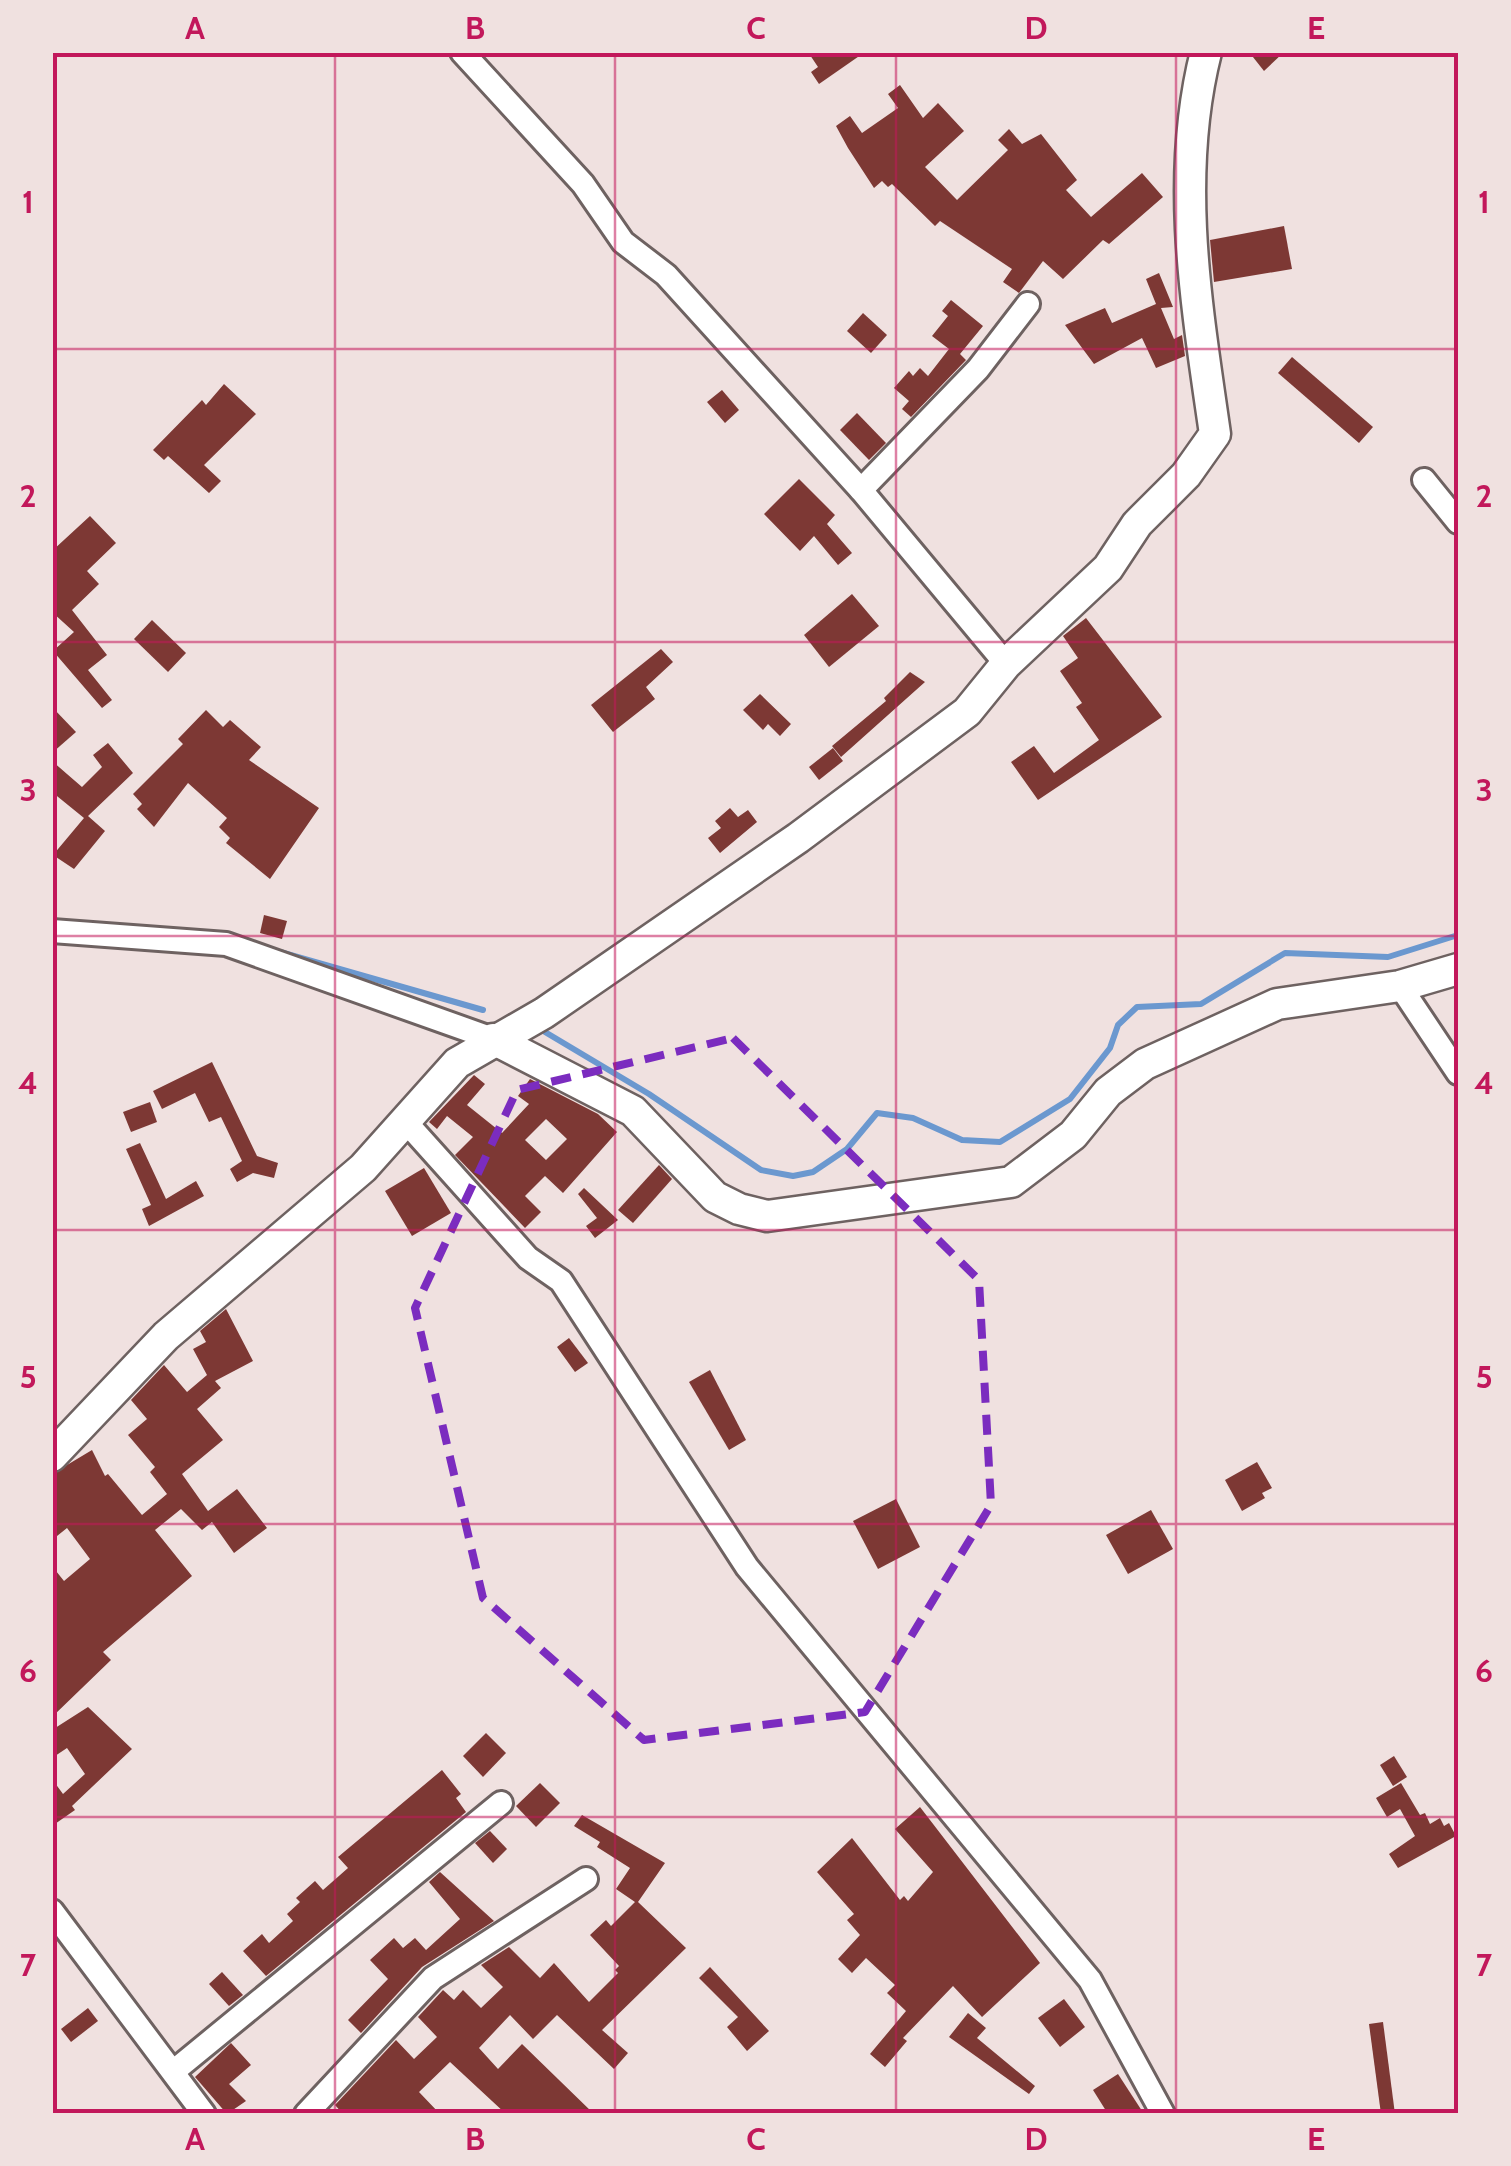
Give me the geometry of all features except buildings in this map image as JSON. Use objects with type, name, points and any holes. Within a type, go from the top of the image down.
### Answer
[{"type":"street","points":[[462,52],[583,184],[624,242],[666,275],[861,490],[1006,664]]},
{"type":"street","points":[[52,1456],[166,1336],[363,1168],[457,1062],[544,1013],[798,838],[967,712],[1006,664],[1108,568],[1137,524],[1186,475],[1215,434],[1191,266],[1194,126],[1206,52]]},
{"type":"street","points":[[861,490],[978,369],[1028,304]]},
{"type":"street","points":[[1424,480],[1458,522]]},
{"type":"street","points":[[52,931],[226,944],[494,1039],[633,1111],[715,1197],[738,1209],[767,1216],[1011,1182],[1073,1135],[1108,1092],[1146,1064],[1277,1004],[1400,986],[1458,969]]},
{"type":"street","points":[[1400,986],[1458,1073]]},
{"type":"street","points":[[405,1121],[528,1258],[561,1281],[644,1402],[747,1567],[1090,1980],[1163,2114]]},
{"type":"street","points":[[174,2071],[501,1802]]},
{"type":"street","points":[[306,2114],[433,1978],[586,1879]]},
{"type":"street","points":[[52,1911],[204,2114]]},
{"type":"highlighted area","points":[[733,1038],[979,1280],[991,1505],[865,1712],[644,1740],[483,1598],[415,1308],[517,1090]]},
{"type":"waterway","points":[[545,1032],[649,1094],[761,1170],[793,1176],[813,1172],[847,1149],[877,1113],[913,1118],[962,1140],[1000,1142],[1070,1099],[1110,1048],[1118,1025],[1137,1007],[1201,1004],[1285,953],[1388,957],[1458,935]]},
{"type":"waterway","points":[[280,952],[483,1010]]}]
